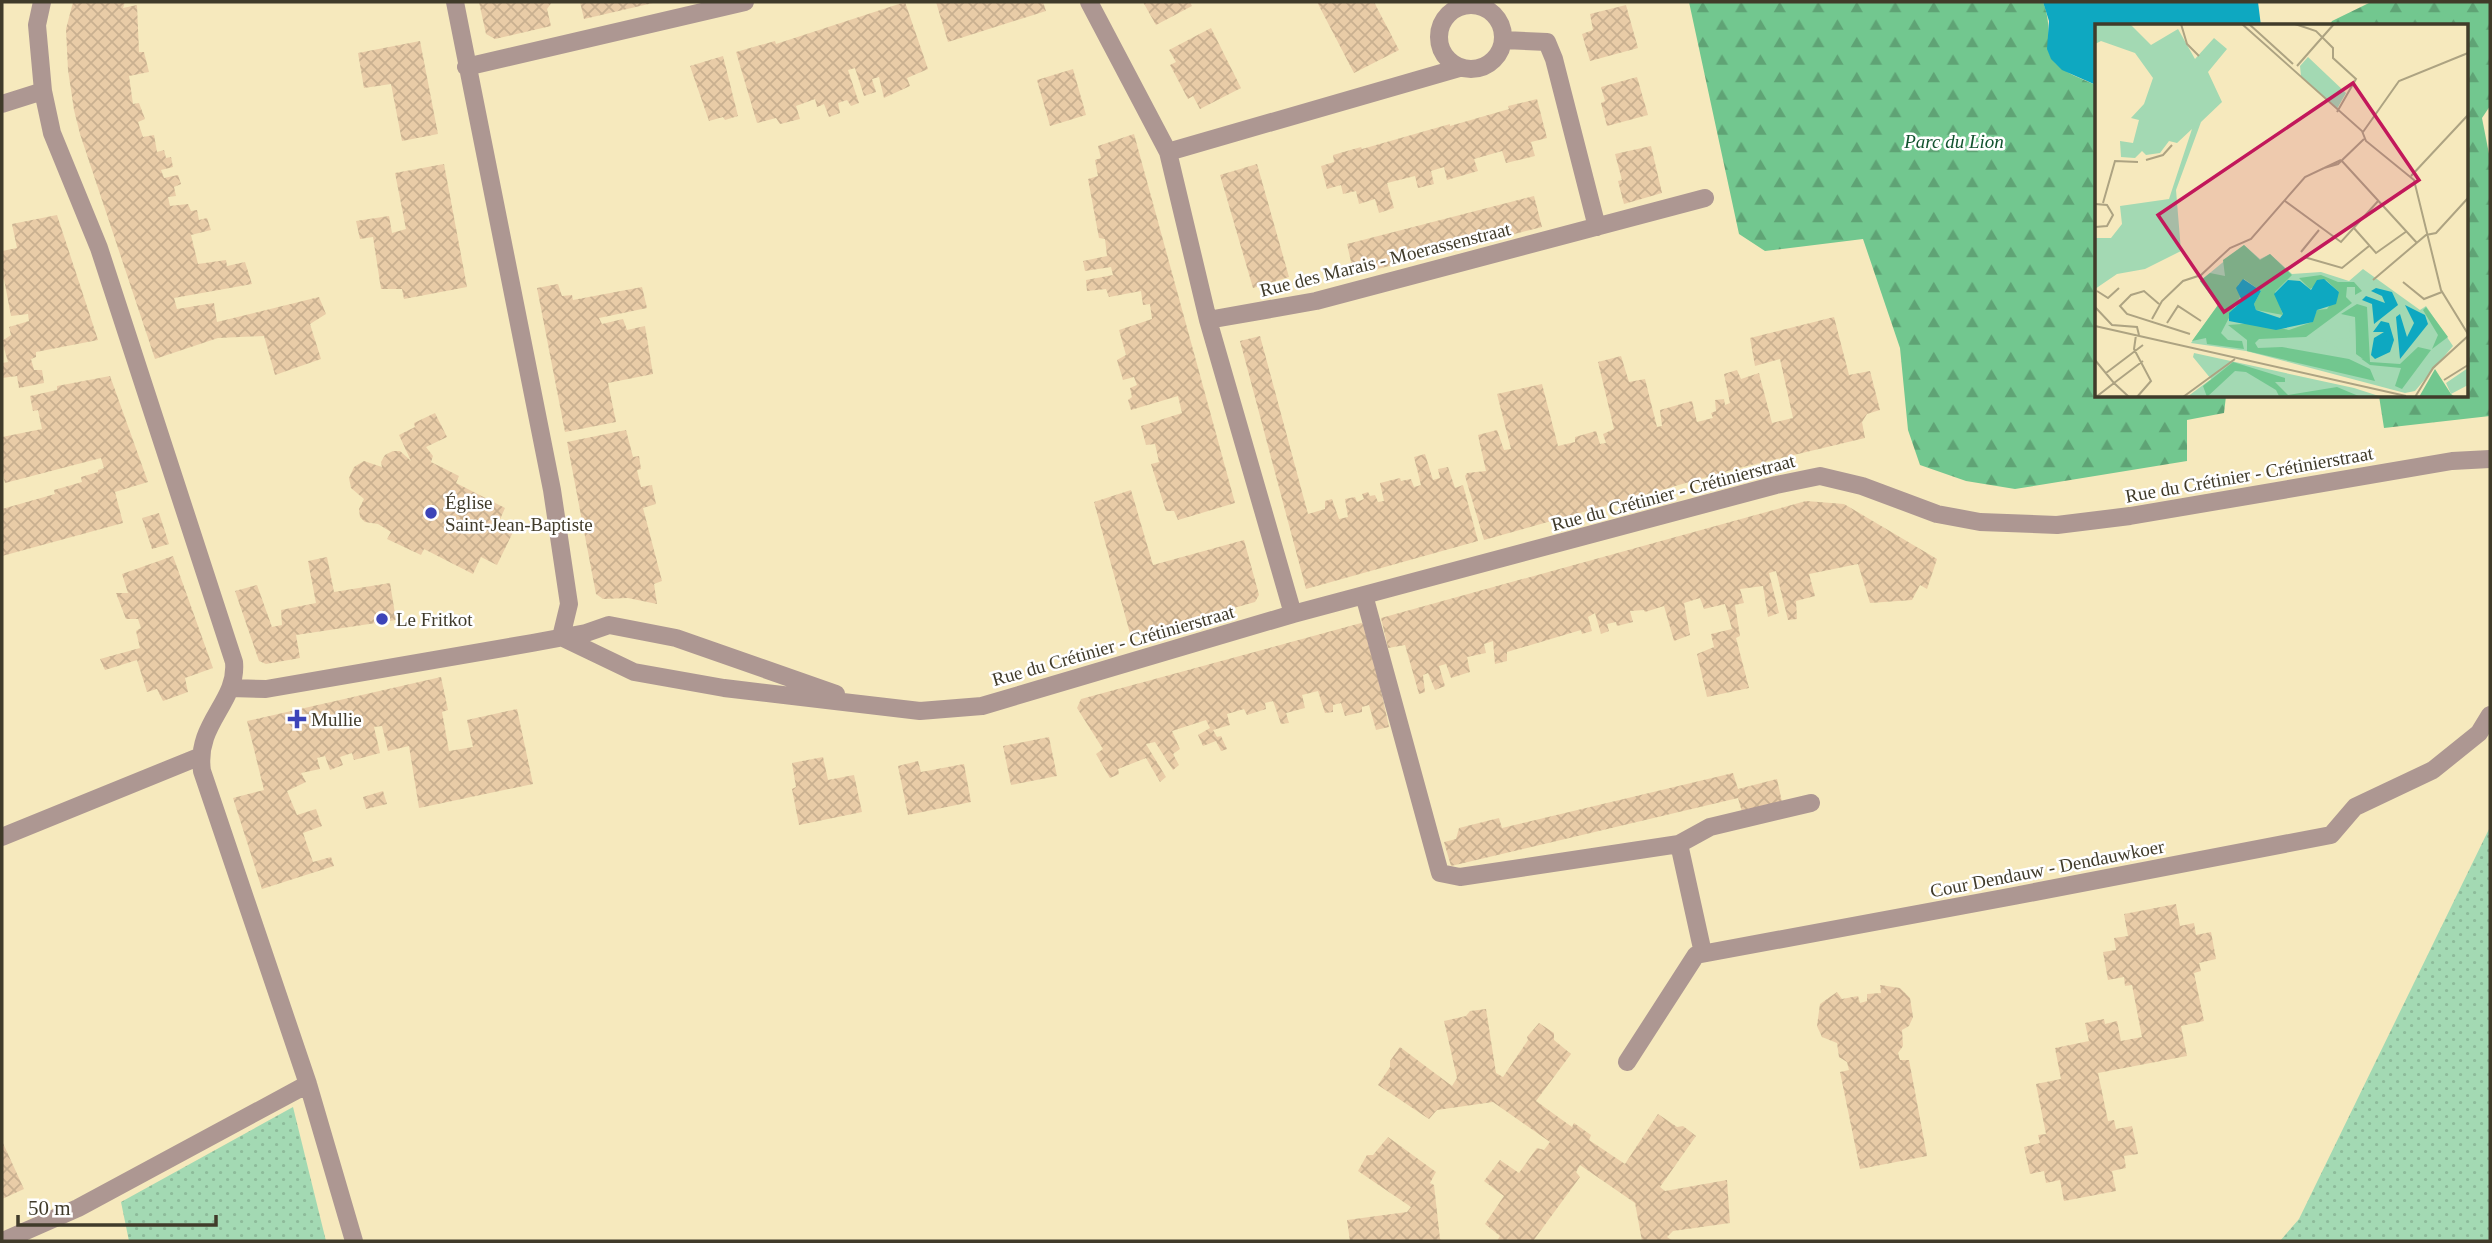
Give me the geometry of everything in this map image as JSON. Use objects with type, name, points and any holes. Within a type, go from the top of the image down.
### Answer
[{"type":"street","points":[[42,2],[37,26],[43,92],[55,143],[99,248],[235,670],[230,688],[204,736],[201,756],[206,785],[308,1084],[354,1241]]},
{"type":"street","points":[[455,2],[552,490],[569,604],[561,637]]},
{"type":"street","points":[[466,67],[745,2]]},
{"type":"street","points":[[1089,2],[1168,152],[1208,320],[1293,614]]},
{"type":"street","points":[[1168,152],[1459,68],[1476,70],[1496,60],[1504,40],[1502,25],[1487,8],[1469,4],[1453,5],[1442,22],[1438,39],[1443,54],[1459,68]]},
{"type":"street","points":[[1504,40],[1547,42],[1554,59],[1597,227]]},
{"type":"street","points":[[2,104],[43,92]]},
{"type":"street","name":"Rue des Marais - Moerassenstraat","points":[[1208,320],[1316,301],[1705,198]]},
{"type":"street","name":"Rue du Crétinier - Crétinierstraat","points":[[561,637],[634,672],[724,688],[920,711],[982,706],[1293,614],[1776,485],[1819,476],[1862,486],[1937,514],[1980,522],[2057,525],[2130,516],[2452,461],[2490,459]]},
{"type":"street","points":[[1364,595],[1440,873],[1460,877],[1679,844],[1710,827],[1811,803]]},
{"type":"street","name":"Rue du Crétinier - Crétinierstraat","points":[[230,688],[266,689],[586,633],[609,625],[676,638],[871,706]]},
{"type":"street","name":"Cour Dendauw - Dendauwkoer","points":[[1703,953],[2331,835],[2356,807],[2432,770],[2479,733],[2490,715]]},
{"type":"street","points":[[2,837],[201,756]]},
{"type":"street","points":[[1627,1062],[1696,955],[1703,953],[1679,844]]},
{"type":"street","points":[[3,1241],[78,1208],[308,1084]]},
{"type":"green space","name":"Parc du Lion","points":[[1689,2],[2043,2],[2048,24],[2049,53],[2053,60],[2066,71],[2095,85],[2095,397],[2226,397],[2224,413],[2187,420],[2187,461],[2015,489],[1966,481],[1920,465],[1908,430],[1900,348],[1863,239],[1765,251],[1739,234]]},
{"type":"green space","points":[[2371,2],[2490,2],[2490,106],[2482,118],[2490,159],[2490,416],[2384,428],[2379,397],[2468,397],[2468,24],[2330,24]]},
{"type":"green space","points":[[2490,827],[2490,1241],[2280,1241],[2299,1219]]},
{"type":"green space","points":[[293,1107],[326,1241],[129,1241],[121,1202]]},
{"type":"water","points":[[2043,2],[2258,2],[2261,24],[2095,24],[2095,85],[2062,70],[2051,59],[2047,49],[2049,21]]},
{"type":"building","points":[[73,2],[125,2],[123,8],[137,5],[139,52],[144,52],[149,72],[129,76],[133,104],[139,103],[145,119],[138,122],[143,137],[154,135],[157,152],[164,150],[166,158],[171,157],[173,167],[161,170],[164,178],[178,175],[181,184],[174,187],[176,196],[168,197],[170,206],[188,204],[191,211],[197,210],[199,220],[207,218],[211,230],[191,235],[198,264],[226,260],[227,266],[245,262],[252,284],[174,298],[177,309],[214,303],[217,322],[319,297],[326,314],[310,324],[321,359],[275,375],[264,336],[218,338],[155,359],[74,110],[66,29]]},
{"type":"building","points":[[479,2],[552,2],[547,9],[551,26],[495,39],[486,34]]},
{"type":"building","points":[[580,2],[653,2],[653,3],[584,19]]},
{"type":"building","points":[[905,2],[928,69],[907,78],[910,86],[884,98],[879,77],[872,79],[876,92],[864,96],[855,68],[848,70],[859,103],[851,106],[847,100],[838,103],[840,113],[829,117],[824,104],[817,107],[815,99],[796,106],[800,119],[780,124],[776,118],[757,123],[736,52],[775,41],[776,44]]},
{"type":"building","points":[[936,2],[1043,2],[1046,11],[948,42]]},
{"type":"building","points":[[1143,2],[1190,2],[1192,6],[1156,25]]},
{"type":"building","points":[[1317,2],[1374,2],[1399,50],[1354,73]]},
{"type":"building","points":[[1626,5],[1638,48],[1590,61],[1582,34],[1593,30],[1590,14]]},
{"type":"building","points":[[1211,28],[1241,88],[1200,109],[1193,96],[1188,99],[1170,65],[1176,62],[1169,50]]},
{"type":"building","points":[[420,41],[438,134],[402,141],[391,84],[364,88],[358,53]]},
{"type":"building","points":[[723,56],[738,116],[709,121],[690,66]]},
{"type":"building","points":[[1073,69],[1086,115],[1050,126],[1037,80]]},
{"type":"building","points":[[1637,77],[1648,115],[1607,126],[1601,103],[1605,101],[1601,87]]},
{"type":"building","points":[[1537,99],[1547,138],[1531,142],[1535,156],[1506,163],[1502,151],[1474,159],[1478,171],[1447,180],[1444,167],[1431,171],[1434,184],[1418,188],[1415,176],[1387,183],[1394,208],[1379,213],[1375,199],[1359,204],[1356,191],[1343,194],[1341,185],[1327,189],[1321,166],[1334,162],[1333,155],[1450,126]]},
{"type":"building","points":[[1134,134],[1235,503],[1178,520],[1174,511],[1166,511],[1151,464],[1159,462],[1155,444],[1146,445],[1141,426],[1182,413],[1178,396],[1131,410],[1128,400],[1132,397],[1130,388],[1137,385],[1134,377],[1123,380],[1117,360],[1126,355],[1119,330],[1152,319],[1150,304],[1143,305],[1141,291],[1109,297],[1106,289],[1087,291],[1086,280],[1113,275],[1111,267],[1085,271],[1083,261],[1107,256],[1105,239],[1099,238],[1088,179],[1098,176],[1095,160],[1101,158],[1098,146]]},
{"type":"building","points":[[1651,146],[1662,193],[1624,204],[1618,181],[1622,180],[1615,154]]},
{"type":"building","points":[[444,164],[467,287],[404,299],[402,289],[381,289],[373,237],[360,239],[356,221],[389,216],[392,233],[406,229],[395,173]]},
{"type":"building","points":[[1257,164],[1289,277],[1253,288],[1220,175]]},
{"type":"building","points":[[1534,196],[1542,227],[1354,275],[1347,244]]},
{"type":"building","points":[[57,215],[98,340],[36,352],[36,357],[31,359],[34,370],[42,370],[44,383],[19,388],[17,376],[2,378],[2,363],[8,362],[2,341],[11,335],[9,327],[29,321],[28,314],[11,316],[4,279],[2,280],[2,251],[17,248],[12,224]]},
{"type":"building","points":[[558,284],[562,296],[572,295],[573,300],[642,287],[647,308],[599,318],[602,324],[623,319],[627,330],[645,326],[653,374],[608,383],[616,422],[565,432],[537,288]]},
{"type":"building","points":[[1834,317],[1849,375],[1870,371],[1880,410],[1867,414],[1862,422],[1865,438],[1739,468],[1484,540],[1465,476],[1467,473],[1486,471],[1478,435],[1497,430],[1504,450],[1511,449],[1497,394],[1542,384],[1558,446],[1575,442],[1575,437],[1596,431],[1600,444],[1606,443],[1603,434],[1614,429],[1598,362],[1621,356],[1629,382],[1645,379],[1657,427],[1662,426],[1660,410],[1692,401],[1697,422],[1713,418],[1711,413],[1716,411],[1715,400],[1724,399],[1725,405],[1730,403],[1724,374],[1737,370],[1741,379],[1759,373],[1772,423],[1793,418],[1780,359],[1755,366],[1750,338]]},
{"type":"building","points":[[1260,336],[1308,514],[1325,509],[1325,501],[1332,499],[1339,519],[1348,517],[1345,499],[1355,497],[1357,502],[1364,499],[1362,494],[1368,492],[1370,496],[1375,495],[1378,502],[1384,501],[1380,483],[1400,478],[1401,481],[1411,479],[1414,487],[1421,485],[1414,457],[1425,454],[1433,480],[1440,478],[1438,469],[1448,467],[1455,488],[1463,485],[1478,541],[1306,589],[1240,341]]},
{"type":"building","points":[[110,376],[148,482],[115,492],[123,523],[2,556],[2,509],[55,494],[54,490],[82,482],[81,477],[104,468],[101,458],[5,483],[2,471],[2,437],[42,429],[38,410],[33,411],[30,396],[57,390],[57,386]]},
{"type":"building","name":"Église Saint-Jean-Baptiste","points":[[435,413],[447,437],[426,447],[433,456],[431,462],[459,476],[456,483],[505,508],[498,524],[513,532],[497,565],[481,557],[473,574],[424,549],[421,555],[387,539],[391,532],[378,524],[365,522],[360,517],[359,509],[364,499],[351,488],[349,478],[354,467],[364,461],[382,467],[381,462],[385,455],[400,451],[411,461],[399,435],[415,427],[414,423]]},
{"type":"building","points":[[626,430],[633,457],[639,456],[641,469],[637,470],[641,487],[652,485],[656,504],[643,508],[662,581],[654,584],[657,604],[628,598],[603,599],[596,594],[567,442]]},
{"type":"building","points":[[1131,490],[1153,565],[1244,540],[1259,595],[1255,602],[1131,637],[1094,502]]},
{"type":"building","points":[[1806,501],[1844,504],[1937,559],[1927,589],[1920,585],[1912,600],[1870,603],[1858,564],[1809,574],[1815,596],[1796,601],[1797,619],[1788,620],[1776,571],[1769,573],[1779,613],[1768,617],[1763,586],[1740,589],[1744,603],[1735,605],[1740,636],[1736,638],[1749,688],[1707,697],[1697,654],[1714,647],[1711,634],[1732,629],[1725,604],[1704,609],[1700,598],[1684,603],[1690,635],[1674,641],[1664,606],[1645,612],[1630,611],[1633,622],[1617,626],[1616,622],[1607,624],[1609,631],[1601,634],[1595,613],[1588,617],[1592,631],[1582,634],[1581,630],[1507,652],[1507,661],[1495,664],[1493,641],[1484,644],[1486,653],[1467,657],[1470,672],[1451,678],[1446,664],[1439,666],[1445,686],[1435,690],[1428,673],[1423,675],[1425,692],[1419,694],[1405,645],[1388,648],[1381,618]]},
{"type":"building","points":[[159,513],[169,544],[152,549],[142,518]]},
{"type":"building","points":[[173,556],[213,668],[185,678],[188,692],[163,701],[157,689],[147,692],[137,660],[105,670],[100,659],[140,648],[136,631],[141,628],[138,619],[126,619],[116,593],[128,593],[122,574]]},
{"type":"building","points":[[327,557],[334,592],[390,583],[396,620],[296,635],[300,658],[266,664],[259,661],[235,591],[257,585],[272,627],[282,625],[281,610],[316,603],[308,561]]},
{"type":"building","points":[[1361,623],[1367,626],[1389,727],[1376,730],[1369,705],[1362,707],[1362,712],[1345,716],[1341,703],[1333,705],[1333,712],[1325,713],[1318,691],[1302,695],[1305,708],[1286,713],[1289,723],[1281,724],[1273,701],[1265,703],[1266,709],[1247,715],[1244,709],[1227,714],[1230,725],[1213,730],[1217,737],[1221,736],[1227,749],[1221,751],[1216,741],[1203,746],[1198,735],[1210,728],[1206,720],[1172,731],[1180,749],[1173,754],[1179,765],[1173,770],[1155,742],[1146,744],[1166,777],[1160,782],[1146,758],[1118,769],[1119,774],[1110,778],[1096,754],[1103,749],[1077,708],[1081,699]]},
{"type":"building","points":[[441,677],[448,710],[442,712],[449,751],[473,747],[467,720],[517,709],[533,784],[419,808],[409,746],[388,751],[382,726],[374,727],[380,753],[354,760],[352,753],[340,757],[343,765],[330,770],[325,756],[317,758],[320,769],[301,773],[306,782],[287,791],[297,815],[316,809],[322,826],[303,833],[313,862],[331,857],[334,866],[262,889],[233,798],[264,790],[247,721]]},
{"type":"building","points":[[1049,737],[1057,776],[1011,785],[1003,746]]},
{"type":"building","points":[[823,757],[828,780],[854,775],[862,812],[799,825],[792,789],[796,787],[792,763]]},
{"type":"building","points":[[918,761],[921,772],[964,764],[971,802],[908,815],[898,766]]},
{"type":"building","points":[[1733,773],[1738,789],[1777,779],[1782,802],[1742,812],[1738,798],[1451,866],[1444,842],[1456,839],[1459,828],[1499,818],[1502,828]]},
{"type":"building","points":[[383,791],[387,804],[366,809],[363,797]]},
{"type":"building","points":[[2176,904],[2180,926],[2194,923],[2196,935],[2211,932],[2216,959],[2199,963],[2201,971],[2194,973],[2204,1021],[2181,1026],[2187,1056],[2098,1073],[2108,1121],[2114,1120],[2116,1129],[2132,1126],[2138,1154],[2124,1156],[2126,1168],[2112,1171],[2116,1191],[2064,1201],[2060,1180],[2046,1183],[2044,1171],[2030,1174],[2024,1147],[2040,1143],[2038,1135],[2046,1134],[2036,1084],[2061,1079],[2055,1048],[2089,1041],[2085,1023],[2104,1019],[2105,1024],[2117,1021],[2121,1041],[2142,1037],[2132,985],[2125,986],[2124,977],[2108,980],[2103,952],[2116,950],[2114,938],[2128,936],[2124,914]]},
{"type":"building","points":[[1880,985],[1900,988],[1910,998],[1913,1017],[1909,1026],[1902,1030],[1903,1046],[1898,1053],[1900,1060],[1909,1060],[1927,1156],[1860,1169],[1840,1072],[1849,1070],[1847,1062],[1839,1057],[1837,1043],[1822,1037],[1817,1026],[1820,1004],[1837,992],[1842,999],[1858,996],[1860,1003],[1867,1001],[1867,994],[1881,993]]},
{"type":"building","points":[[1486,1009],[1496,1073],[1503,1077],[1528,1040],[1527,1037],[1539,1023],[1554,1033],[1554,1040],[1571,1054],[1536,1101],[1572,1127],[1574,1123],[1591,1135],[1589,1140],[1625,1164],[1658,1114],[1677,1127],[1683,1126],[1696,1136],[1660,1187],[1665,1191],[1727,1180],[1730,1223],[1673,1231],[1667,1237],[1673,1241],[1642,1241],[1635,1203],[1580,1165],[1576,1172],[1580,1177],[1533,1241],[1497,1241],[1500,1236],[1485,1224],[1504,1196],[1484,1181],[1500,1160],[1519,1173],[1537,1148],[1544,1150],[1550,1142],[1493,1102],[1437,1110],[1429,1119],[1378,1085],[1400,1047],[1452,1086],[1457,1078],[1444,1021],[1466,1016],[1470,1011]]},
{"type":"building","points":[[1388,1137],[1436,1172],[1430,1183],[1434,1185],[1440,1239],[1443,1241],[1350,1241],[1347,1220],[1407,1212],[1411,1207],[1358,1171],[1367,1155],[1373,1155]]},
{"type":"building","points":[[2,1141],[24,1189],[2,1199]]},
{"type":"place","name":"Église Saint-Jean-Baptiste","points":[[431,513]]},
{"type":"place","name":"Le Fritkot","points":[[382,619]]},
{"type":"place","name":"Mullie","points":[[297,719]]}]
